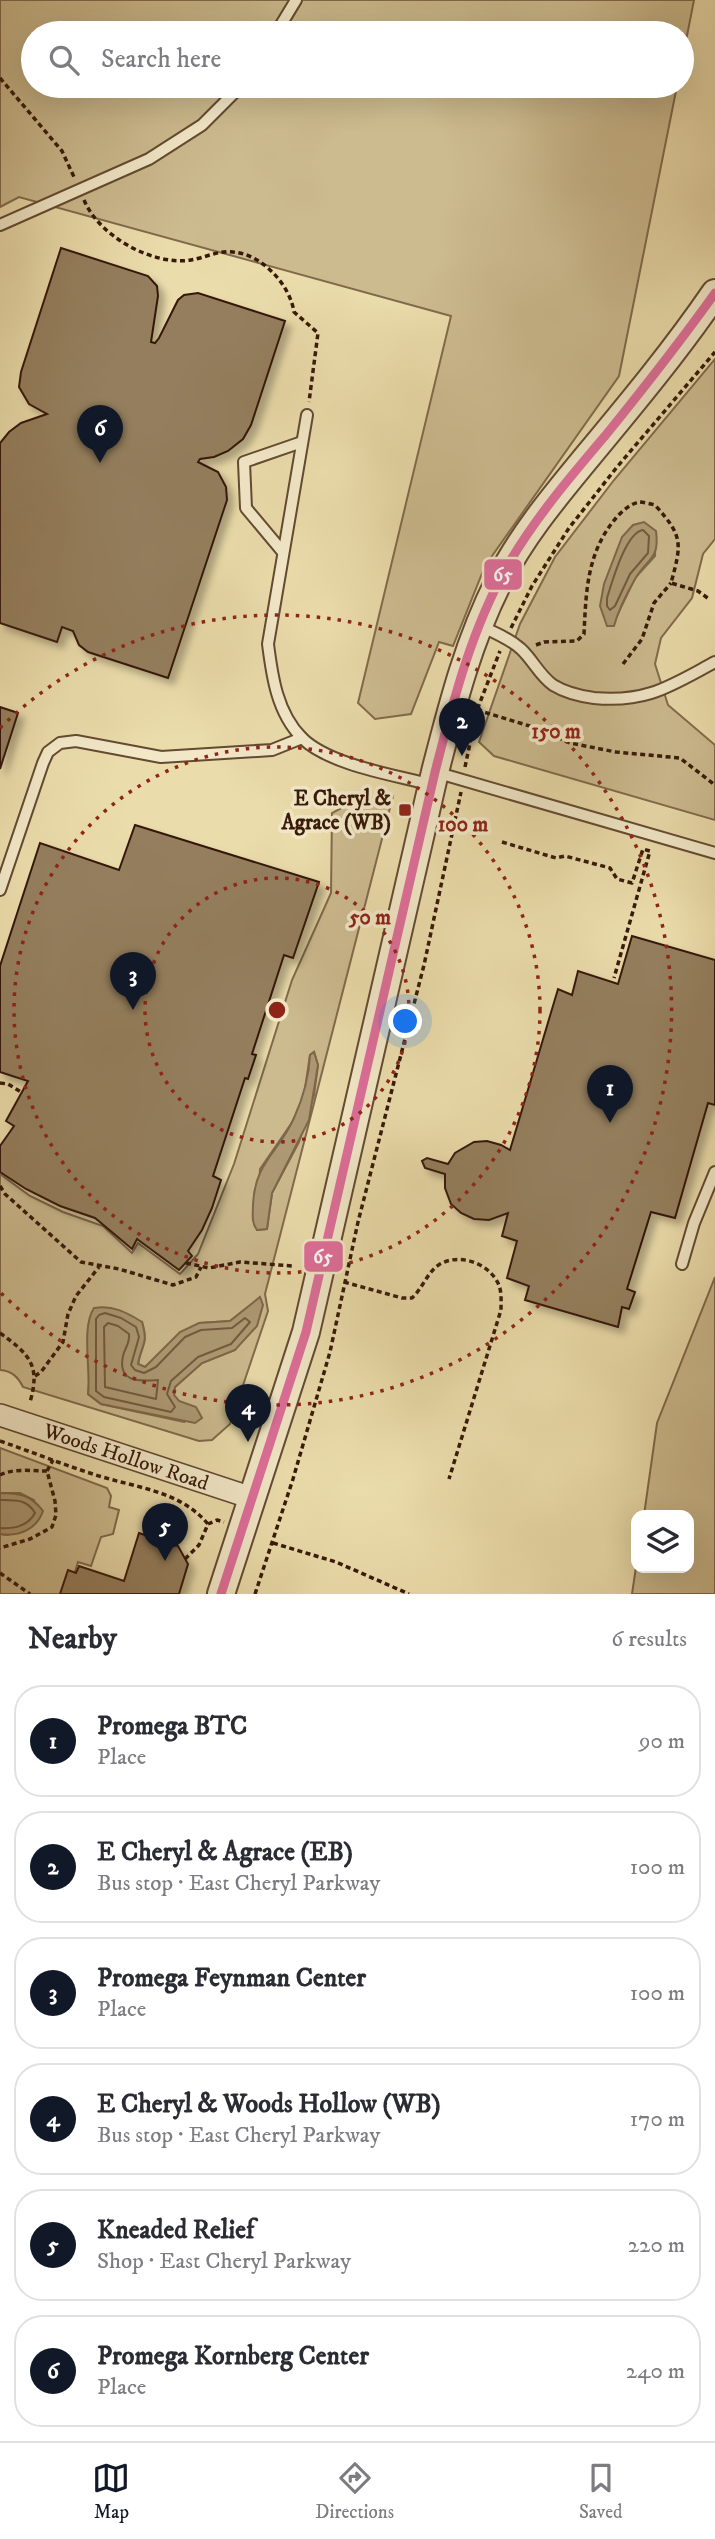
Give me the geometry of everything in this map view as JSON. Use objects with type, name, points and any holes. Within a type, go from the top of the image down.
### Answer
[{"type":"street","points":[[221,1594],[306,1332],[434,778],[457,685],[478,625],[524,538],[687,334],[715,293]]},
{"type":"street","name":"Woods Hollow Road","points":[[0,1415],[252,1498]]},
{"type":"lane","points":[[283,21],[296,0]]},
{"type":"lane","points":[[0,225],[149,159],[202,124],[229,98]]},
{"type":"lane","points":[[307,415],[268,643],[280,705],[302,738],[345,762],[434,778],[715,853]]},
{"type":"lane","points":[[282,551],[246,508],[244,462],[302,442]]},
{"type":"lane","points":[[478,625],[523,651],[553,685],[580,696],[629,699],[658,692],[715,662]]},
{"type":"lane","points":[[0,890],[43,763],[48,752],[60,743],[76,741],[161,757],[272,750],[302,738]]},
{"type":"lane","points":[[682,1264],[694,1223],[715,1172]]},
{"type":"path","points":[[0,78],[62,151],[88,209],[103,228],[132,248],[158,257],[189,260],[233,252],[254,259],[279,279],[292,299],[294,312],[318,332],[307,415]]},
{"type":"path","points":[[510,630],[532,586],[569,528],[715,352]]},
{"type":"path","points":[[523,651],[544,642],[577,641],[584,634],[586,583],[593,555],[606,531],[622,511],[639,502],[655,505],[669,521],[679,539],[678,557],[671,583],[654,603],[642,639],[623,664]]},
{"type":"path","points":[[671,583],[698,591],[709,599]]},
{"type":"path","points":[[466,760],[477,710],[502,648]]},
{"type":"path","points":[[477,710],[533,727],[570,743],[616,752],[680,758],[715,785]]},
{"type":"path","points":[[255,1594],[324,1374],[344,1282],[424,965],[459,802]]},
{"type":"path","points":[[502,842],[556,858],[565,856],[610,868],[617,879],[632,883],[643,849],[650,851],[614,978]]},
{"type":"path","points":[[0,1083],[8,1084],[21,1092]]},
{"type":"path","points":[[0,1187],[81,1262],[119,1269],[173,1285],[197,1276],[201,1267]]},
{"type":"path","points":[[344,1282],[402,1298],[412,1298],[440,1264],[457,1259],[485,1267],[498,1282],[501,1310],[449,1479]]},
{"type":"path","points":[[186,1263],[201,1267],[240,1262],[293,1266]]},
{"type":"path","points":[[35,1376],[63,1342],[68,1314],[76,1296],[99,1266]]},
{"type":"path","points":[[0,1333],[31,1360],[35,1376],[30,1402]]},
{"type":"path","points":[[0,1441],[98,1476],[165,1493],[191,1508],[208,1524]]},
{"type":"path","points":[[0,1548],[30,1539],[52,1527],[56,1515],[55,1501],[47,1471],[53,1460]]},
{"type":"path","points":[[0,1475],[47,1471]]},
{"type":"path","points":[[185,1559],[199,1545],[208,1524],[217,1520],[230,1524]]},
{"type":"path","points":[[272,1543],[336,1562],[409,1594]]},
{"type":"path","points":[[0,1573],[30,1594]]},
{"type":"shaded area","points":[[0,0],[694,0],[690,21],[21,21],[21,98],[675,98],[619,376],[485,566],[453,646],[439,642],[411,714],[375,719],[358,703],[451,316],[19,197],[0,207]]},
{"type":"shaded area","points":[[715,359],[715,539],[703,554],[692,598],[661,638],[655,664],[668,705],[715,745],[715,820],[494,756],[479,742],[520,624],[555,557],[614,480]],"holes":[[[656,531],[655,556],[635,578],[616,618]]]},
{"type":"shaded area","points":[[393,796],[265,1294],[268,1311],[230,1424],[212,1440],[199,1441],[23,1387],[14,1375],[0,1370],[0,1174],[30,1196],[63,1212],[103,1226],[132,1253],[138,1243],[180,1274],[198,1254],[234,1164],[292,980],[331,893],[332,813],[358,799]],"holes":[[[314,1052],[318,1065],[314,1095],[299,1142],[272,1193],[267,1229],[257,1230],[260,1169],[293,1121],[304,1095],[310,1055]],[[260,1298],[235,1350],[202,1363],[175,1387],[173,1395],[179,1401],[184,1422],[101,1404],[88,1394],[88,1354],[142,1322],[145,1341],[138,1364],[145,1367],[199,1323],[230,1321]]]},
{"type":"shaded area","points":[[715,1277],[715,1594],[632,1594],[635,1573],[694,1573],[694,1510],[645,1510],[657,1423]]},
{"type":"shaded area","points":[[0,1448],[107,1488],[111,1496],[109,1507],[119,1510],[113,1534],[101,1537],[91,1566],[78,1562],[68,1594],[0,1594],[0,1534],[8,1535],[34,1500],[20,1493],[0,1493]]},
{"type":"water","points":[[644,522],[656,531],[656,548],[652,558],[632,584],[614,626],[607,626],[600,606],[604,584],[622,537],[633,525]]},
{"type":"water","points":[[314,1052],[318,1065],[309,1120],[272,1193],[267,1229],[257,1230],[253,1204],[258,1178],[294,1118],[305,1087],[310,1055]]},
{"type":"water","points":[[260,1297],[263,1305],[257,1326],[235,1350],[202,1363],[175,1387],[174,1395],[179,1401],[196,1407],[202,1418],[195,1423],[101,1404],[88,1394],[87,1337],[94,1308],[119,1310],[142,1322],[145,1341],[138,1364],[145,1367],[180,1332],[199,1323],[230,1321]]},
{"type":"water","points":[[0,1493],[19,1494],[39,1506],[43,1511],[36,1523],[20,1533],[0,1534]]},
{"type":"building","points":[[61,248],[148,276],[157,286],[158,296],[151,342],[155,343],[159,338],[178,300],[184,295],[198,293],[285,321],[251,425],[243,439],[228,451],[200,459],[198,462],[218,472],[226,487],[227,500],[168,678],[88,652],[79,645],[73,631],[62,627],[57,642],[0,623],[0,443],[21,423],[47,414],[29,404],[19,387],[21,372]]},
{"type":"building","points":[[0,707],[18,713],[0,769]]},
{"type":"building","points":[[135,825],[319,882],[293,958],[284,955],[252,1054],[256,1055],[248,1079],[245,1078],[213,1176],[221,1180],[212,1208],[188,1251],[192,1256],[179,1270],[137,1239],[132,1249],[95,1218],[60,1206],[0,1172],[0,1146],[14,1126],[6,1121],[28,1081],[0,1072],[0,966],[40,843],[119,870]]},
{"type":"building","points":[[632,936],[715,960],[715,1105],[708,1103],[675,1218],[651,1212],[627,1289],[635,1292],[629,1309],[622,1307],[618,1327],[525,1300],[529,1286],[507,1278],[517,1241],[502,1236],[508,1213],[489,1220],[474,1219],[461,1213],[451,1204],[445,1188],[445,1174],[425,1168],[422,1161],[427,1158],[448,1164],[455,1153],[474,1142],[487,1141],[510,1150],[558,989],[572,995],[578,971],[618,984]]},
{"type":"building","points":[[139,1533],[178,1546],[188,1564],[179,1594],[60,1594],[68,1570],[76,1573],[79,1566],[124,1581]]},
{"type":"transit line","name":"65","points":[[221,1594],[306,1332],[435,772],[474,639],[496,587],[531,529],[715,293]]},
{"type":"place","name":"Promega Kornberg Center","points":[[100,463]]},
{"type":"place","name":"E Cheryl & Agrace (EB)","points":[[462,756]]},
{"type":"place","name":"E Cheryl & Agrace (WB)","points":[[405,810]]},
{"type":"place","name":"Promega Feynman Center","points":[[133,1010]]},
{"type":"place","name":"Promega BTC","points":[[610,1123]]},
{"type":"place","name":"E Cheryl & Woods Hollow (WB)","points":[[248,1442]]},
{"type":"place","name":"Kneaded Relief","points":[[165,1561]]}]
